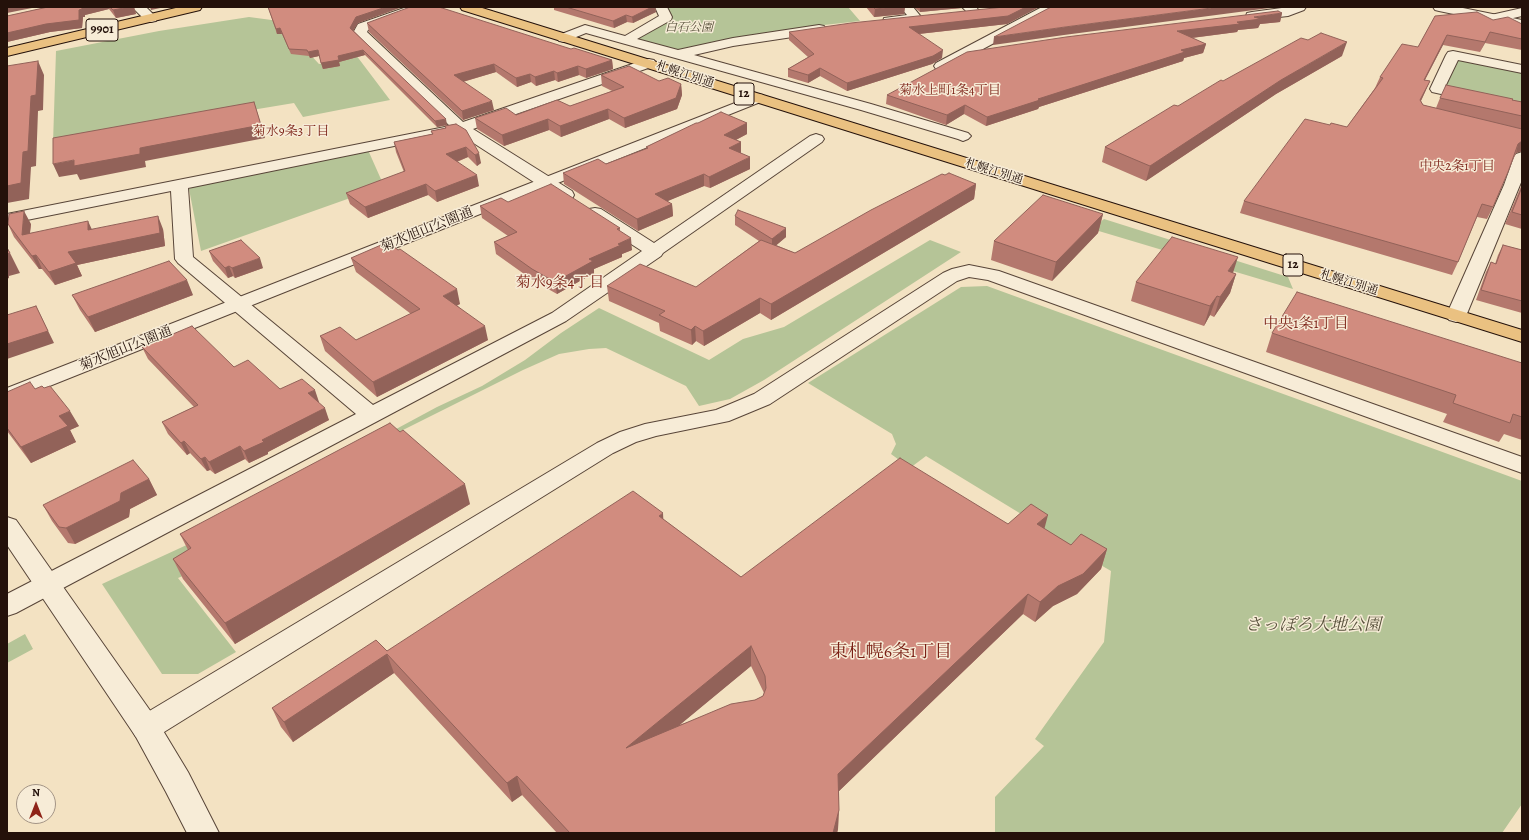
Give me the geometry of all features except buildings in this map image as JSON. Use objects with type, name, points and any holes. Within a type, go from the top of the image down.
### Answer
[{"type":"main road","name":"9901","points":[[7,52],[196,7]]},
{"type":"main road","name":"札幌江別通","points":[[466,7],[1522,336]]},
{"type":"street","points":[[138,7],[151,18]]},
{"type":"street","points":[[419,7],[363,27],[360,33],[461,128],[655,252]]},
{"type":"street","points":[[627,40],[666,17],[661,7]]},
{"type":"street","points":[[906,7],[916,18]]},
{"type":"street","points":[[932,71],[1051,7]]},
{"type":"street","points":[[1240,18],[1288,12],[1300,7]]},
{"type":"street","points":[[1446,8],[1522,24]]},
{"type":"street","points":[[967,11],[988,11]]},
{"type":"street","points":[[1496,18],[1522,12]]},
{"type":"street","points":[[879,22],[930,17]]},
{"type":"street","points":[[678,55],[733,42],[834,27]]},
{"type":"street","points":[[564,38],[585,29],[866,107],[963,136]]},
{"type":"street","points":[[959,56],[996,50]]},
{"type":"street","points":[[1522,69],[1453,55],[1434,95],[1522,108]]},
{"type":"street","points":[[7,219],[461,128],[649,63]]},
{"type":"street","name":"菊水旭山公園通","points":[[7,396],[232,300],[751,96]]},
{"type":"street","points":[[866,107],[879,100]]},
{"type":"street","points":[[7,606],[559,317],[655,252],[816,139]]},
{"type":"street","points":[[1456,316],[1512,185],[1522,157]]},
{"type":"street","points":[[179,185],[184,259],[372,416]]},
{"type":"street","points":[[146,728],[605,448],[628,437],[653,429],[721,416],[744,408],[762,399],[950,277],[969,271],[992,275],[1522,465]]},
{"type":"street","name":"菊水旭山公園通","points":[[7,381],[232,300]]},
{"type":"street","points":[[7,526],[146,728],[203,833]]},
{"type":"green space","name":"白石公園","points":[[666,7],[848,7],[860,21],[815,26],[678,52],[635,40],[670,18]]},
{"type":"green space","points":[[249,17],[279,21],[319,64],[356,55],[390,100],[303,117],[294,103],[53,143],[56,51],[159,31]]},
{"type":"green space","points":[[1459,58],[1522,72],[1522,106],[1443,88]]},
{"type":"green space","points":[[368,150],[384,186],[201,251],[189,189],[195,186]]},
{"type":"green space","points":[[1104,219],[1288,277],[1293,289],[1092,229]]},
{"type":"green space","points":[[930,240],[961,252],[764,380],[730,399],[699,406],[686,386],[606,348],[589,349],[559,354],[523,370],[397,433],[197,570],[178,578],[236,652],[198,674],[162,674],[102,584],[204,537],[385,435],[437,407],[482,386],[525,360],[561,333],[599,308],[709,360],[743,339],[784,327]]},
{"type":"green space","name":"さっぽろ大地公園","points":[[987,286],[1522,481],[1522,804],[1502,833],[995,833],[995,797],[1044,746],[1035,739],[1104,642],[1111,571],[1028,523],[1031,520],[926,456],[910,468],[891,454],[896,444],[892,434],[808,383],[961,287]]},
{"type":"green space","points":[[25,634],[33,649],[7,663],[7,644]]},
{"type":"district","name":"菊水上町1条4丁目","points":[[950,91]]},
{"type":"district","name":"菊水9条3丁目","points":[[291,132]]},
{"type":"district","name":"中央2条1丁目","points":[[1457,167]]},
{"type":"district","name":"菊水9条4丁目","points":[[560,283]]},
{"type":"district","name":"中央1条1丁目","points":[[1306,324]]},
{"type":"district","name":"東札幌6条1丁目","points":[[891,653]]}]
